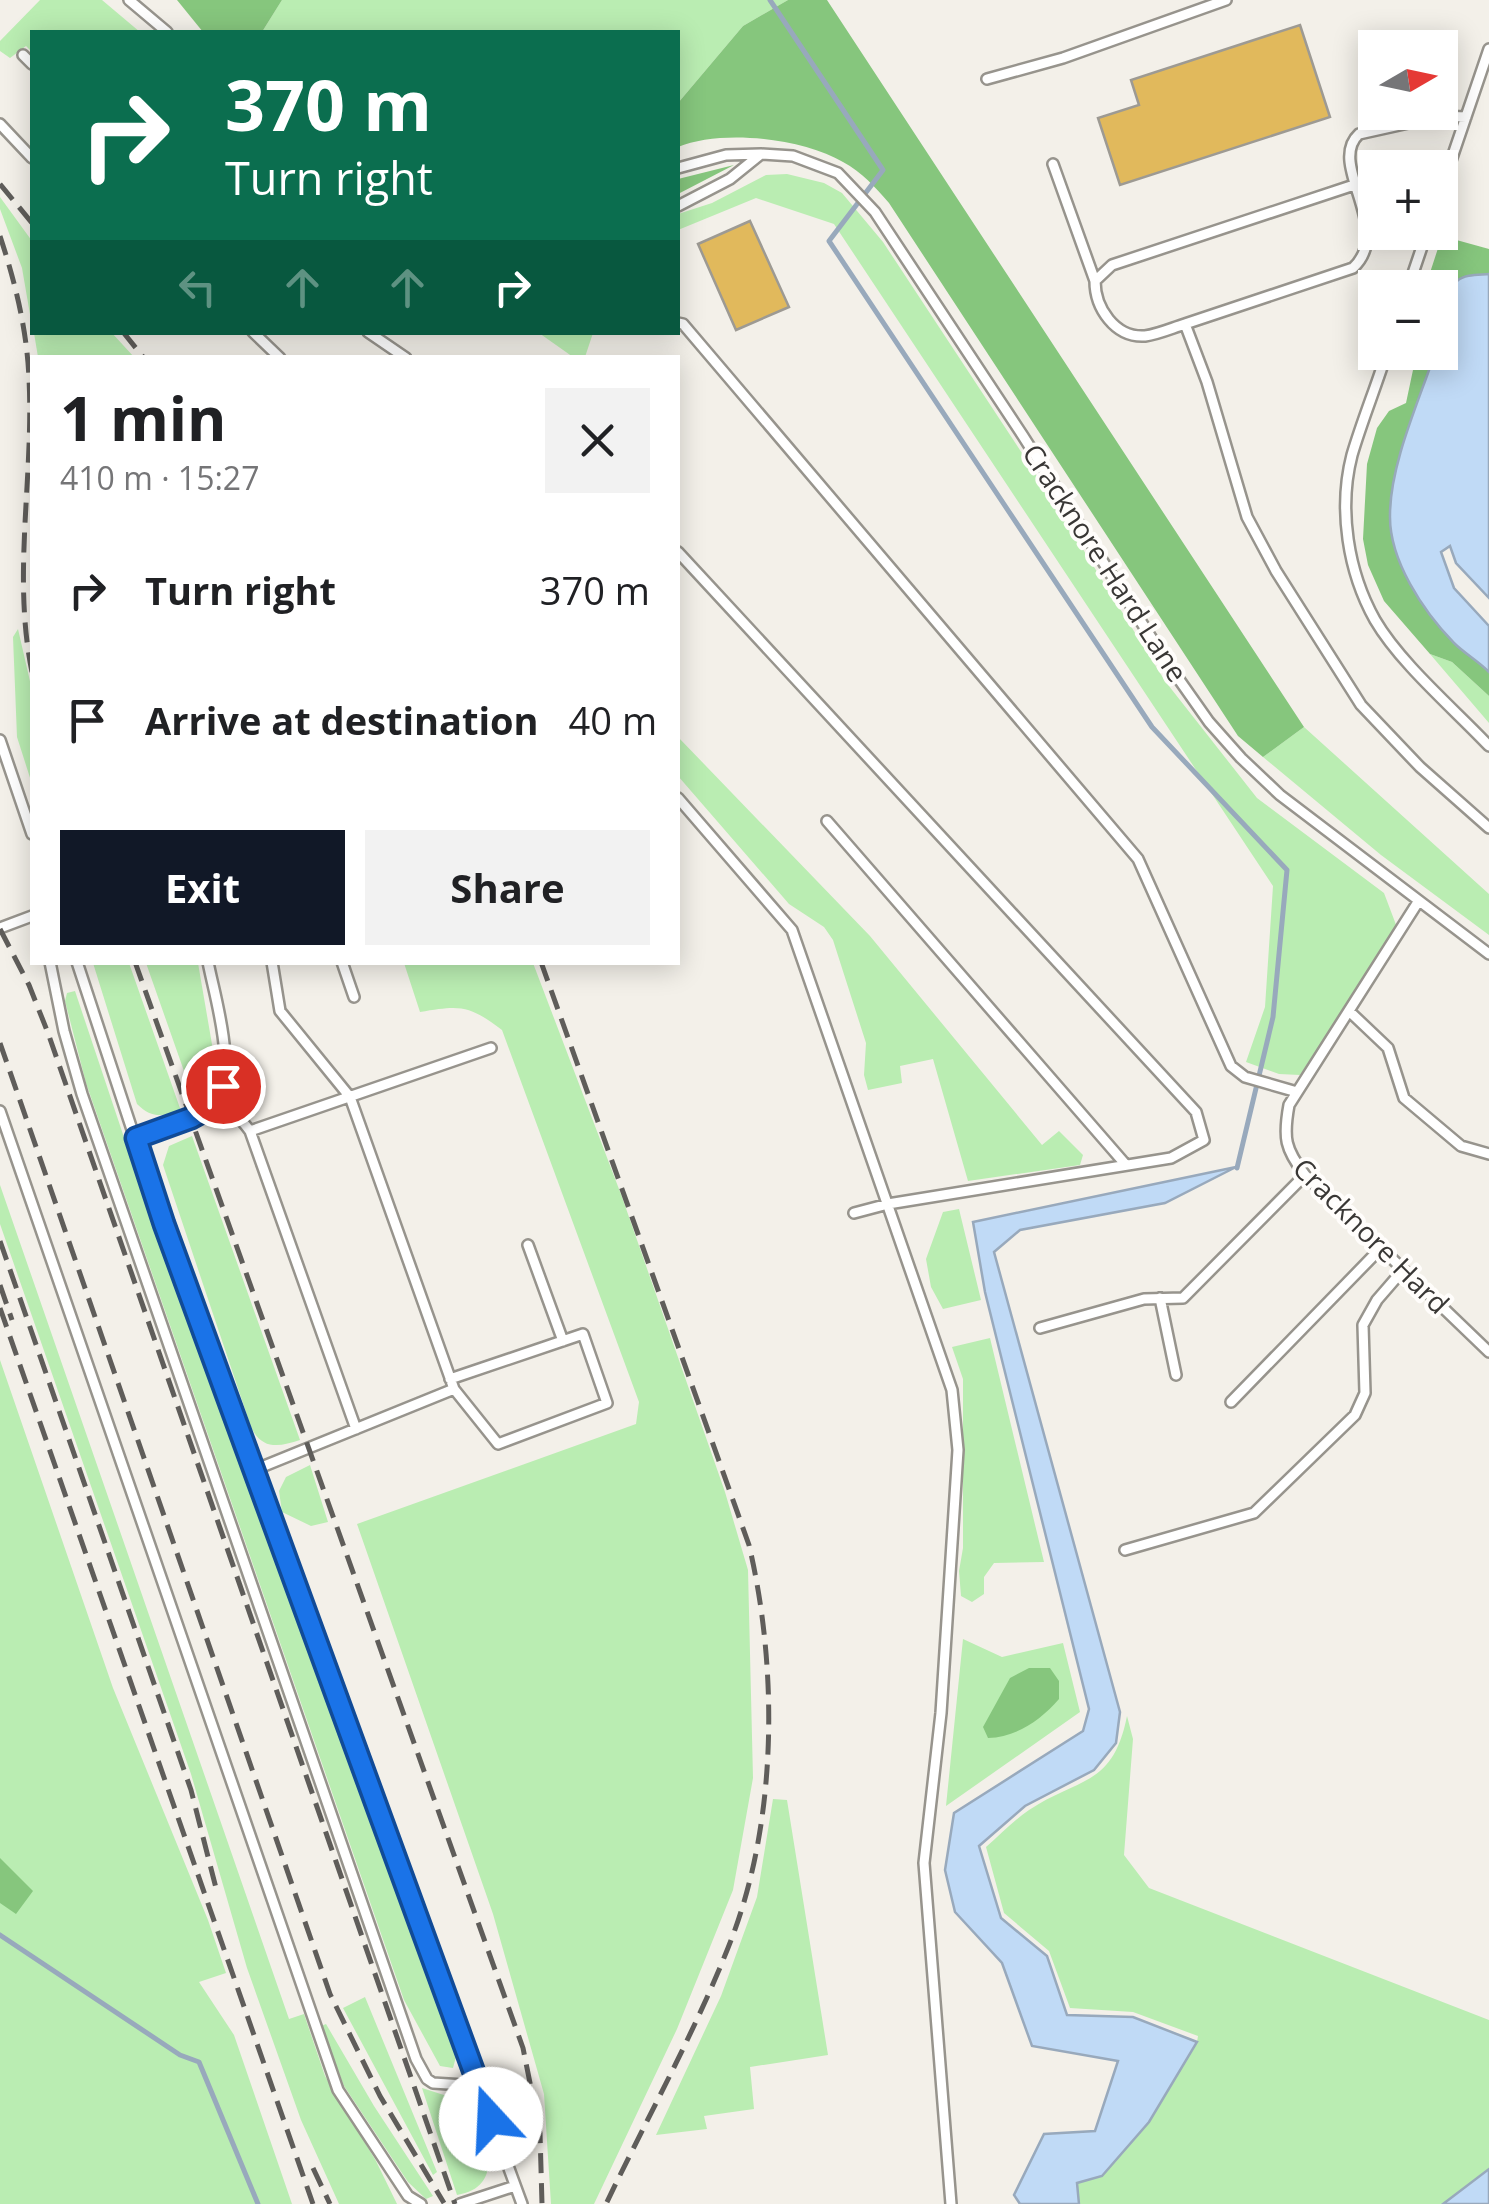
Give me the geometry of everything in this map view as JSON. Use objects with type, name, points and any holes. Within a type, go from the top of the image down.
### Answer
[{"type":"lane","points":[[130,0],[165,30]]},
{"type":"lane","points":[[987,79],[1063,58],[1226,0]]},
{"type":"lane","points":[[1455,150],[1489,49]]},
{"type":"lane","points":[[23,54],[30,62]]},
{"type":"lane","points":[[1053,164],[1095,280],[1100,306],[1110,322],[1131,335],[1149,335],[1353,268],[1365,252],[1367,229],[1348,157],[1350,142],[1360,134],[1440,116],[1466,117]]},
{"type":"lane","points":[[0,124],[30,156]]},
{"type":"lane","points":[[680,205],[730,179],[761,154]]},
{"type":"lane","name":"Cracknore Hard Lane","points":[[680,167],[726,155],[793,156],[838,173],[857,190],[940,309],[1208,722],[1280,795],[1489,954]]},
{"type":"lane","points":[[1095,280],[1112,265],[1357,184]]},
{"type":"lane","points":[[680,323],[1138,859],[1230,1066],[1245,1078],[1297,1092]]},
{"type":"lane","points":[[1185,324],[1207,382],[1247,517],[1276,571],[1361,706],[1420,767],[1489,828]]},
{"type":"lane","points":[[257,335],[277,355]]},
{"type":"lane","points":[[372,335],[402,355]]},
{"type":"lane","points":[[1381,370],[1352,457],[1346,488],[1350,551],[1375,620],[1489,746]]},
{"type":"lane","points":[[680,554],[1196,1112],[1204,1140],[1171,1158],[888,1204],[854,1213]]},
{"type":"lane","points":[[0,740],[4,764],[30,828]]},
{"type":"lane","points":[[22,802],[30,799]]},
{"type":"lane","points":[[680,800],[792,930],[952,1390],[958,1450],[941,1713],[924,1863],[951,2204]]},
{"type":"lane","points":[[826,821],[1126,1165]]},
{"type":"lane","name":"Cracknore Hard","points":[[1418,902],[1289,1105],[1284,1131],[1290,1155],[1306,1175],[1489,1352]]},
{"type":"lane","points":[[0,928],[30,917]]},
{"type":"lane","points":[[51,965],[82,1094],[416,2058],[426,2080],[479,2086]]},
{"type":"lane","points":[[78,965],[254,1470],[522,2204]]},
{"type":"lane","points":[[136,1138],[211,1107],[223,1086],[226,1063],[209,965]]},
{"type":"lane","points":[[254,1470],[356,1429],[452,1384],[582,1334],[607,1402],[498,1444],[452,1384],[350,1097],[280,1010],[272,965]]},
{"type":"lane","points":[[343,965],[354,997]]},
{"type":"lane","points":[[1349,1011],[1388,1048],[1404,1098],[1460,1146],[1489,1154]]},
{"type":"lane","points":[[250,1132],[491,1048]]},
{"type":"lane","points":[[211,1107],[239,1115],[250,1132],[356,1429]]},
{"type":"lane","points":[[0,1111],[338,2090],[408,2196],[421,2204]]},
{"type":"lane","points":[[1040,1328],[1160,1298],[1183,1298],[1306,1175]]},
{"type":"lane","points":[[528,1246],[563,1341]]},
{"type":"lane","points":[[1231,1402],[1380,1248]]},
{"type":"lane","points":[[1125,1550],[1254,1513],[1355,1415],[1364,1393],[1363,1325],[1377,1300],[1403,1270]]},
{"type":"lane","points":[[1160,1298],[1176,1375]]},
{"type":"lane","points":[[460,2204],[515,2186]]},
{"type":"green space","points":[[40,0],[102,0],[138,30],[30,30],[30,50],[26,46],[10,58],[0,51],[0,41]]},
{"type":"green space","points":[[177,0],[282,0],[263,30],[201,30]]},
{"type":"green space","points":[[282,0],[788,0],[743,26],[680,101],[680,30],[263,30]]},
{"type":"green space","points":[[788,0],[827,0],[1304,727],[1263,757],[1238,736],[889,203],[856,170],[826,154],[784,142],[716,138],[680,146],[680,101],[743,26]]},
{"type":"green space","points":[[734,165],[680,193],[680,178]]},
{"type":"green space","points":[[787,174],[824,183],[842,193],[883,242],[1043,485],[1165,681],[1257,798],[1384,893],[1398,930],[1300,1075],[1279,1074],[1246,1062],[1265,1007],[1273,886],[834,224],[756,198],[680,229],[680,213],[712,203],[766,175]]},
{"type":"green space","points":[[0,197],[30,238],[30,314],[22,268],[0,209]]},
{"type":"green space","points":[[1458,240],[1489,249],[1489,274],[1458,280],[1458,270],[1431,270],[1437,250],[1458,250]]},
{"type":"green space","points":[[34,335],[114,335],[132,355],[38,355]]},
{"type":"green space","points":[[542,335],[592,335],[586,355],[570,355]]},
{"type":"green space","points":[[1413,370],[1429,370],[1395,474],[1390,515],[1395,549],[1410,584],[1431,616],[1454,643],[1489,672],[1489,696],[1452,662],[1430,654],[1384,601],[1368,565],[1363,539],[1367,464],[1377,428],[1389,411],[1406,403]]},
{"type":"green space","points":[[18,629],[30,681],[30,778],[17,737],[13,637]]},
{"type":"green space","points":[[1430,654],[1452,662],[1489,696],[1489,723]]},
{"type":"green space","points":[[1304,727],[1489,894],[1489,935],[1381,855],[1263,757]]},
{"type":"green space","points":[[680,739],[870,936],[1042,1145],[1059,1131],[1083,1155],[1080,1165],[968,1181],[933,1059],[900,1066],[902,1083],[868,1090],[864,1075],[866,1043],[833,940],[824,927],[789,904],[680,778]]},
{"type":"green space","points":[[94,965],[130,965],[181,1111],[158,1115],[137,1104]]},
{"type":"green space","points":[[147,965],[198,965],[214,1056],[209,1074],[191,1091]]},
{"type":"green space","points":[[405,965],[534,965],[622,1197],[725,1492],[748,1570],[753,1778],[733,1890],[677,2029],[594,2204],[551,2204],[544,2094],[493,1914],[357,1524],[636,1424],[639,1402],[502,1030],[464,1009],[420,1012]]},
{"type":"green space","points":[[75,991],[151,1218],[456,2057],[453,2068],[440,2066],[404,2000],[86,1083],[65,1001],[67,993]]},
{"type":"green space","points":[[192,1136],[300,1440],[272,1445],[260,1440],[251,1427],[163,1165],[169,1146]]},
{"type":"green space","points":[[1236,1167],[1165,1203],[1020,1230],[994,1252],[1120,1712],[1116,1743],[1094,1770],[1025,1806],[979,1846],[1001,1918],[1047,1956],[1067,2015],[1133,2017],[1197,2042],[1198,2036],[1133,2012],[1070,2008],[1049,1951],[1004,1913],[986,1847],[1029,1810],[1103,1768],[1121,1739],[1127,1716],[1133,1739],[1124,1855],[1149,1888],[1489,2020],[1489,2204],[1020,2204],[1014,2195],[1044,2134],[1095,2131],[1118,2061],[1032,2046],[1002,1963],[955,1912],[945,1870],[954,1813],[1083,1731],[1089,1709],[985,1292],[973,1222]]},
{"type":"green space","points":[[0,1185],[289,2019],[304,2014],[325,2076],[397,2204],[339,2204],[301,2120],[247,1968],[191,1774],[0,1224]]},
{"type":"green space","points":[[959,1209],[981,1300],[943,1309],[931,1287],[926,1259],[943,1212]]},
{"type":"green space","points":[[990,1338],[1044,1562],[994,1563],[984,1577],[984,1594],[972,1602],[961,1596],[959,1571],[963,1548],[963,1379],[952,1347]]},
{"type":"green space","points":[[0,1360],[113,1688],[226,1973],[199,1982],[234,2035],[292,2204],[0,2204]]},
{"type":"green space","points":[[310,1465],[328,1522],[311,1526],[282,1512],[279,1491],[286,1477]]},
{"type":"green space","points":[[963,1639],[1002,1657],[1063,1643],[1080,1712],[946,1806]]},
{"type":"green space","points":[[1029,1668],[1050,1668],[1059,1681],[1059,1699],[1027,1726],[1008,1735],[988,1738],[983,1727],[1010,1678]]},
{"type":"green space","points":[[773,1799],[787,1800],[828,2055],[750,2067],[754,2109],[704,2116],[707,2129],[656,2135],[721,1996],[757,1897]]},
{"type":"green space","points":[[0,1858],[33,1891],[16,1914],[0,1903]]},
{"type":"green space","points":[[365,1997],[437,2172],[433,2175],[343,2008]]},
{"type":"green space","points":[[326,2024],[433,2196],[426,2199],[408,2182],[344,2086],[321,2026]]},
{"type":"green space","points":[[422,2088],[472,2104],[483,2130],[488,2158],[482,2182],[473,2190],[457,2195]]},
{"type":"water","points":[[1489,274],[1489,598],[1456,563],[1450,546],[1441,552],[1454,588],[1489,626],[1489,672],[1454,643],[1420,600],[1395,549],[1390,515],[1400,454],[1429,370],[1458,370],[1458,280]]},
{"type":"water","points":[[1236,1167],[1165,1203],[1020,1230],[994,1252],[1120,1712],[1116,1743],[1094,1770],[1025,1806],[979,1846],[1001,1918],[1047,1956],[1067,2015],[1133,2017],[1197,2042],[1149,2122],[1102,2176],[1077,2183],[1079,2204],[1020,2204],[1014,2195],[1044,2134],[1095,2131],[1118,2061],[1032,2046],[1002,1963],[955,1912],[945,1870],[954,1813],[1083,1731],[1089,1709],[985,1292],[973,1222]]},
{"type":"water","points":[[1489,2169],[1489,2204],[1443,2204]]},
{"type":"building","points":[[1300,25],[1330,117],[1120,185],[1098,118],[1139,105],[1131,80]]},
{"type":"building","points":[[750,221],[789,307],[736,330],[698,244]]},
{"type":"waterway","points":[[770,0],[883,170],[829,241],[1152,727],[1287,870],[1273,1017],[1237,1168]]},
{"type":"waterway","points":[[0,1935],[180,2055],[199,2062],[258,2204]]},
{"type":"railway","points":[[0,184],[30,221]]},
{"type":"railway","points":[[0,236],[26,342],[30,416]]},
{"type":"railway","points":[[125,335],[142,355]]},
{"type":"railway","points":[[30,416],[24,563],[30,660]]},
{"type":"railway","points":[[0,929],[48,1033],[455,2204]]},
{"type":"railway","points":[[136,965],[523,2048],[540,2133],[542,2204]]},
{"type":"railway","points":[[542,965],[749,1545],[765,1641],[768,1691],[765,1792],[748,1889],[704,2003],[606,2204]]},
{"type":"railway","points":[[0,1043],[330,1994],[380,2096],[444,2203]]},
{"type":"railway","points":[[0,1241],[191,1790],[217,1892]]},
{"type":"railway","points":[[0,1285],[12,1320]]},
{"type":"railway","points":[[0,1308],[313,2204]]},
{"type":"railway","points":[[313,2168],[330,2204]]},
{"type":"route","points":[[223,1086],[211,1107],[136,1138],[491,2119]]}]
